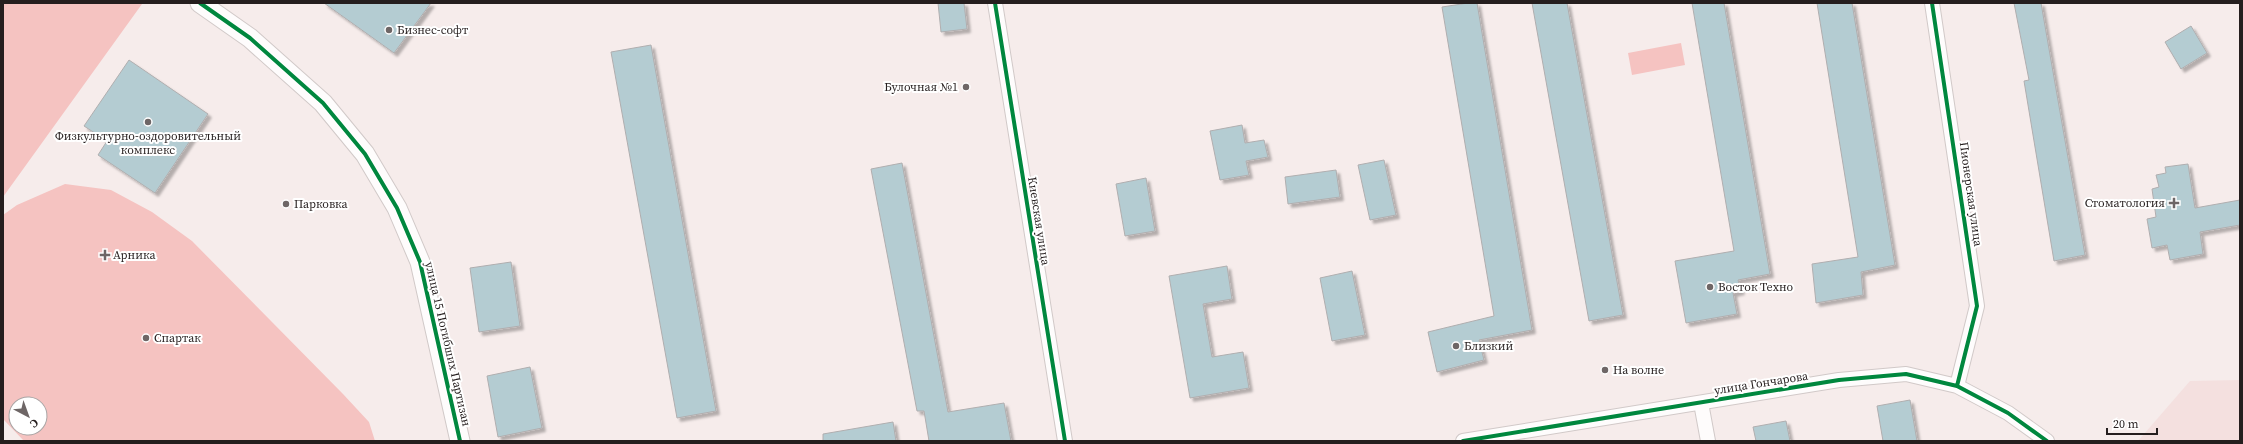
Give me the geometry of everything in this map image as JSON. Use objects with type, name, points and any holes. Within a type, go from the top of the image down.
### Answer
[{"type":"street","name":"улица 15 Погибших Партизан","points":[[200,3],[250,38],[323,103],[365,154],[397,208],[420,262],[460,441]]},
{"type":"street","name":"Киевская улица","points":[[995,3],[1065,441]]},
{"type":"street","name":"Пионерская улица","points":[[1932,3],[1977,306],[1956,386]]},
{"type":"street","name":"улица Гончарова","points":[[1463,441],[1839,380],[1906,374],[1956,386],[2008,413],[2047,441]]},
{"type":"street","points":[[1700,403],[1708,441]]},
{"type":"shaded area","points":[[3,3],[142,4],[3,197]]},
{"type":"shaded area","points":[[1681,43],[1685,65],[1632,75],[1628,53]]},
{"type":"shaded area","name":"Спартак","points":[[65,184],[111,190],[152,212],[192,241],[343,394],[369,422],[375,441],[24,441],[19,436],[48,436],[48,396],[8,396],[8,424],[3,419],[3,215],[17,205]]},
{"type":"shaded area","points":[[2240,380],[2240,441],[2138,441],[2190,381]]},
{"type":"building","points":[[324,3],[431,3],[394,53]]},
{"type":"building","points":[[938,3],[964,3],[967,29],[941,32]]},
{"type":"building","points":[[1477,3],[1532,330],[1479,340],[1484,360],[1437,372],[1428,332],[1494,316],[1442,7]]},
{"type":"building","points":[[1532,3],[1567,3],[1623,315],[1589,321]]},
{"type":"building","points":[[1692,3],[1724,3],[1770,274],[1738,280],[1741,291],[1733,293],[1737,314],[1686,323],[1675,261],[1734,251]]},
{"type":"building","points":[[1817,3],[1852,3],[1895,265],[1861,272],[1863,295],[1816,303],[1812,264],[1858,257]]},
{"type":"building","points":[[2014,3],[2041,3],[2085,255],[2054,261],[2024,81],[2029,80]]},
{"type":"building","points":[[2191,26],[2207,53],[2181,69],[2165,42]]},
{"type":"building","points":[[651,45],[716,411],[677,418],[611,52]]},
{"type":"building","points":[[129,60],[208,114],[155,193],[98,155],[107,141],[84,126]]},
{"type":"building","points":[[1242,125],[1245,143],[1264,140],[1268,157],[1246,161],[1249,175],[1220,180],[1210,131]]},
{"type":"building","points":[[1384,160],[1396,215],[1370,220],[1358,165]]},
{"type":"building","points":[[902,163],[948,412],[1004,403],[1011,441],[929,441],[924,411],[917,411],[871,169]]},
{"type":"building","name":"Стоматология","points":[[2188,164],[2195,208],[2240,200],[2240,225],[2200,232],[2203,254],[2170,260],[2167,245],[2152,248],[2147,219],[2156,217],[2152,189],[2159,187],[2156,175],[2166,173],[2165,167]]},
{"type":"building","points":[[1336,170],[1340,197],[1288,204],[1285,177]]},
{"type":"building","points":[[1146,178],[1155,231],[1125,236],[1116,184]]},
{"type":"building","points":[[511,262],[520,326],[479,332],[470,268]]},
{"type":"building","points":[[1227,266],[1232,299],[1203,304],[1212,357],[1243,352],[1249,388],[1190,398],[1169,276]]},
{"type":"building","points":[[1352,271],[1365,335],[1332,341],[1320,278]]},
{"type":"building","points":[[530,367],[542,428],[498,437],[487,376]]},
{"type":"building","points":[[1910,400],[1917,441],[1883,441],[1877,406]]},
{"type":"building","points":[[1786,421],[1790,441],[1756,441],[1753,427]]},
{"type":"building","points":[[893,422],[896,441],[823,441],[823,434]]},
{"type":"cycle path","points":[[200,3],[250,38],[323,103],[365,154],[397,208],[420,262],[460,441]]},
{"type":"cycle path","points":[[995,3],[1065,441]]},
{"type":"cycle path","points":[[1932,3],[1977,306],[1957,386]]},
{"type":"cycle path","points":[[1463,441],[1839,380],[1906,374],[1957,386],[2008,413],[2047,441]]},
{"type":"place","name":"Бизнес-софт","points":[[389,30]]},
{"type":"place","name":"Булочная №1","points":[[966,87]]},
{"type":"place","name":"Физкультурно-оздоровительный комплекс","points":[[148,122]]},
{"type":"place","name":"Стоматология","points":[[2174,203]]},
{"type":"place","name":"Парковка","points":[[286,204]]},
{"type":"place","name":"Арника","points":[[105,255]]},
{"type":"place","name":"Восток Техно","points":[[1710,287]]},
{"type":"place","name":"Спартак","points":[[146,338]]},
{"type":"place","name":"Близкий","points":[[1456,346]]},
{"type":"place","name":"На волне","points":[[1605,370]]}]
